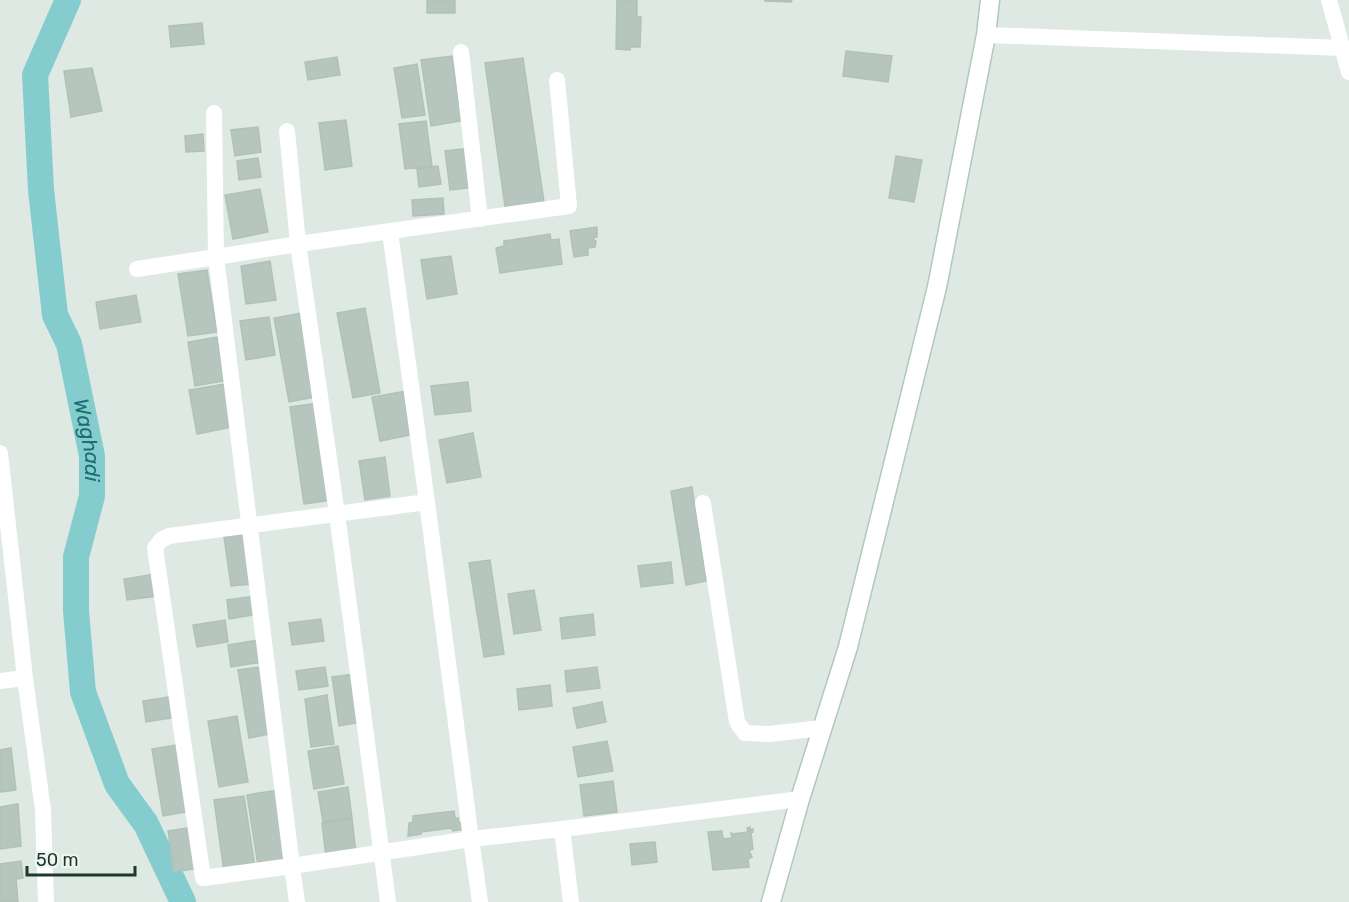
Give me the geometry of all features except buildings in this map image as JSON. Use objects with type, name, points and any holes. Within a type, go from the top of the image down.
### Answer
[{"type":"street","points":[[771,902],[800,799],[848,647],[937,287],[986,35],[990,0]]},
{"type":"street","points":[[1329,0],[1349,72]]},
{"type":"street","points":[[986,35],[1342,48]]},
{"type":"street","points":[[461,52],[480,219]]},
{"type":"street","points":[[137,269],[569,206],[557,80]]},
{"type":"street","points":[[214,113],[216,257],[297,902]]},
{"type":"street","points":[[287,131],[298,244],[337,514],[388,902]]},
{"type":"street","points":[[390,232],[480,902]]},
{"type":"street","points":[[0,453],[25,678],[43,810],[46,902]]},
{"type":"street","points":[[428,502],[169,536],[161,540],[155,548],[203,878],[471,838],[800,799]]},
{"type":"street","points":[[703,503],[737,722],[745,733],[769,734],[822,728]]},
{"type":"street","points":[[0,681],[25,678]]},
{"type":"street","points":[[562,829],[571,902]]},
{"type":"waterway","name":"Waghadi","points":[[68,0],[35,75],[41,190],[55,315],[69,344],[92,456],[92,496],[76,557],[76,611],[83,692],[117,784],[146,824],[183,902]]}]
